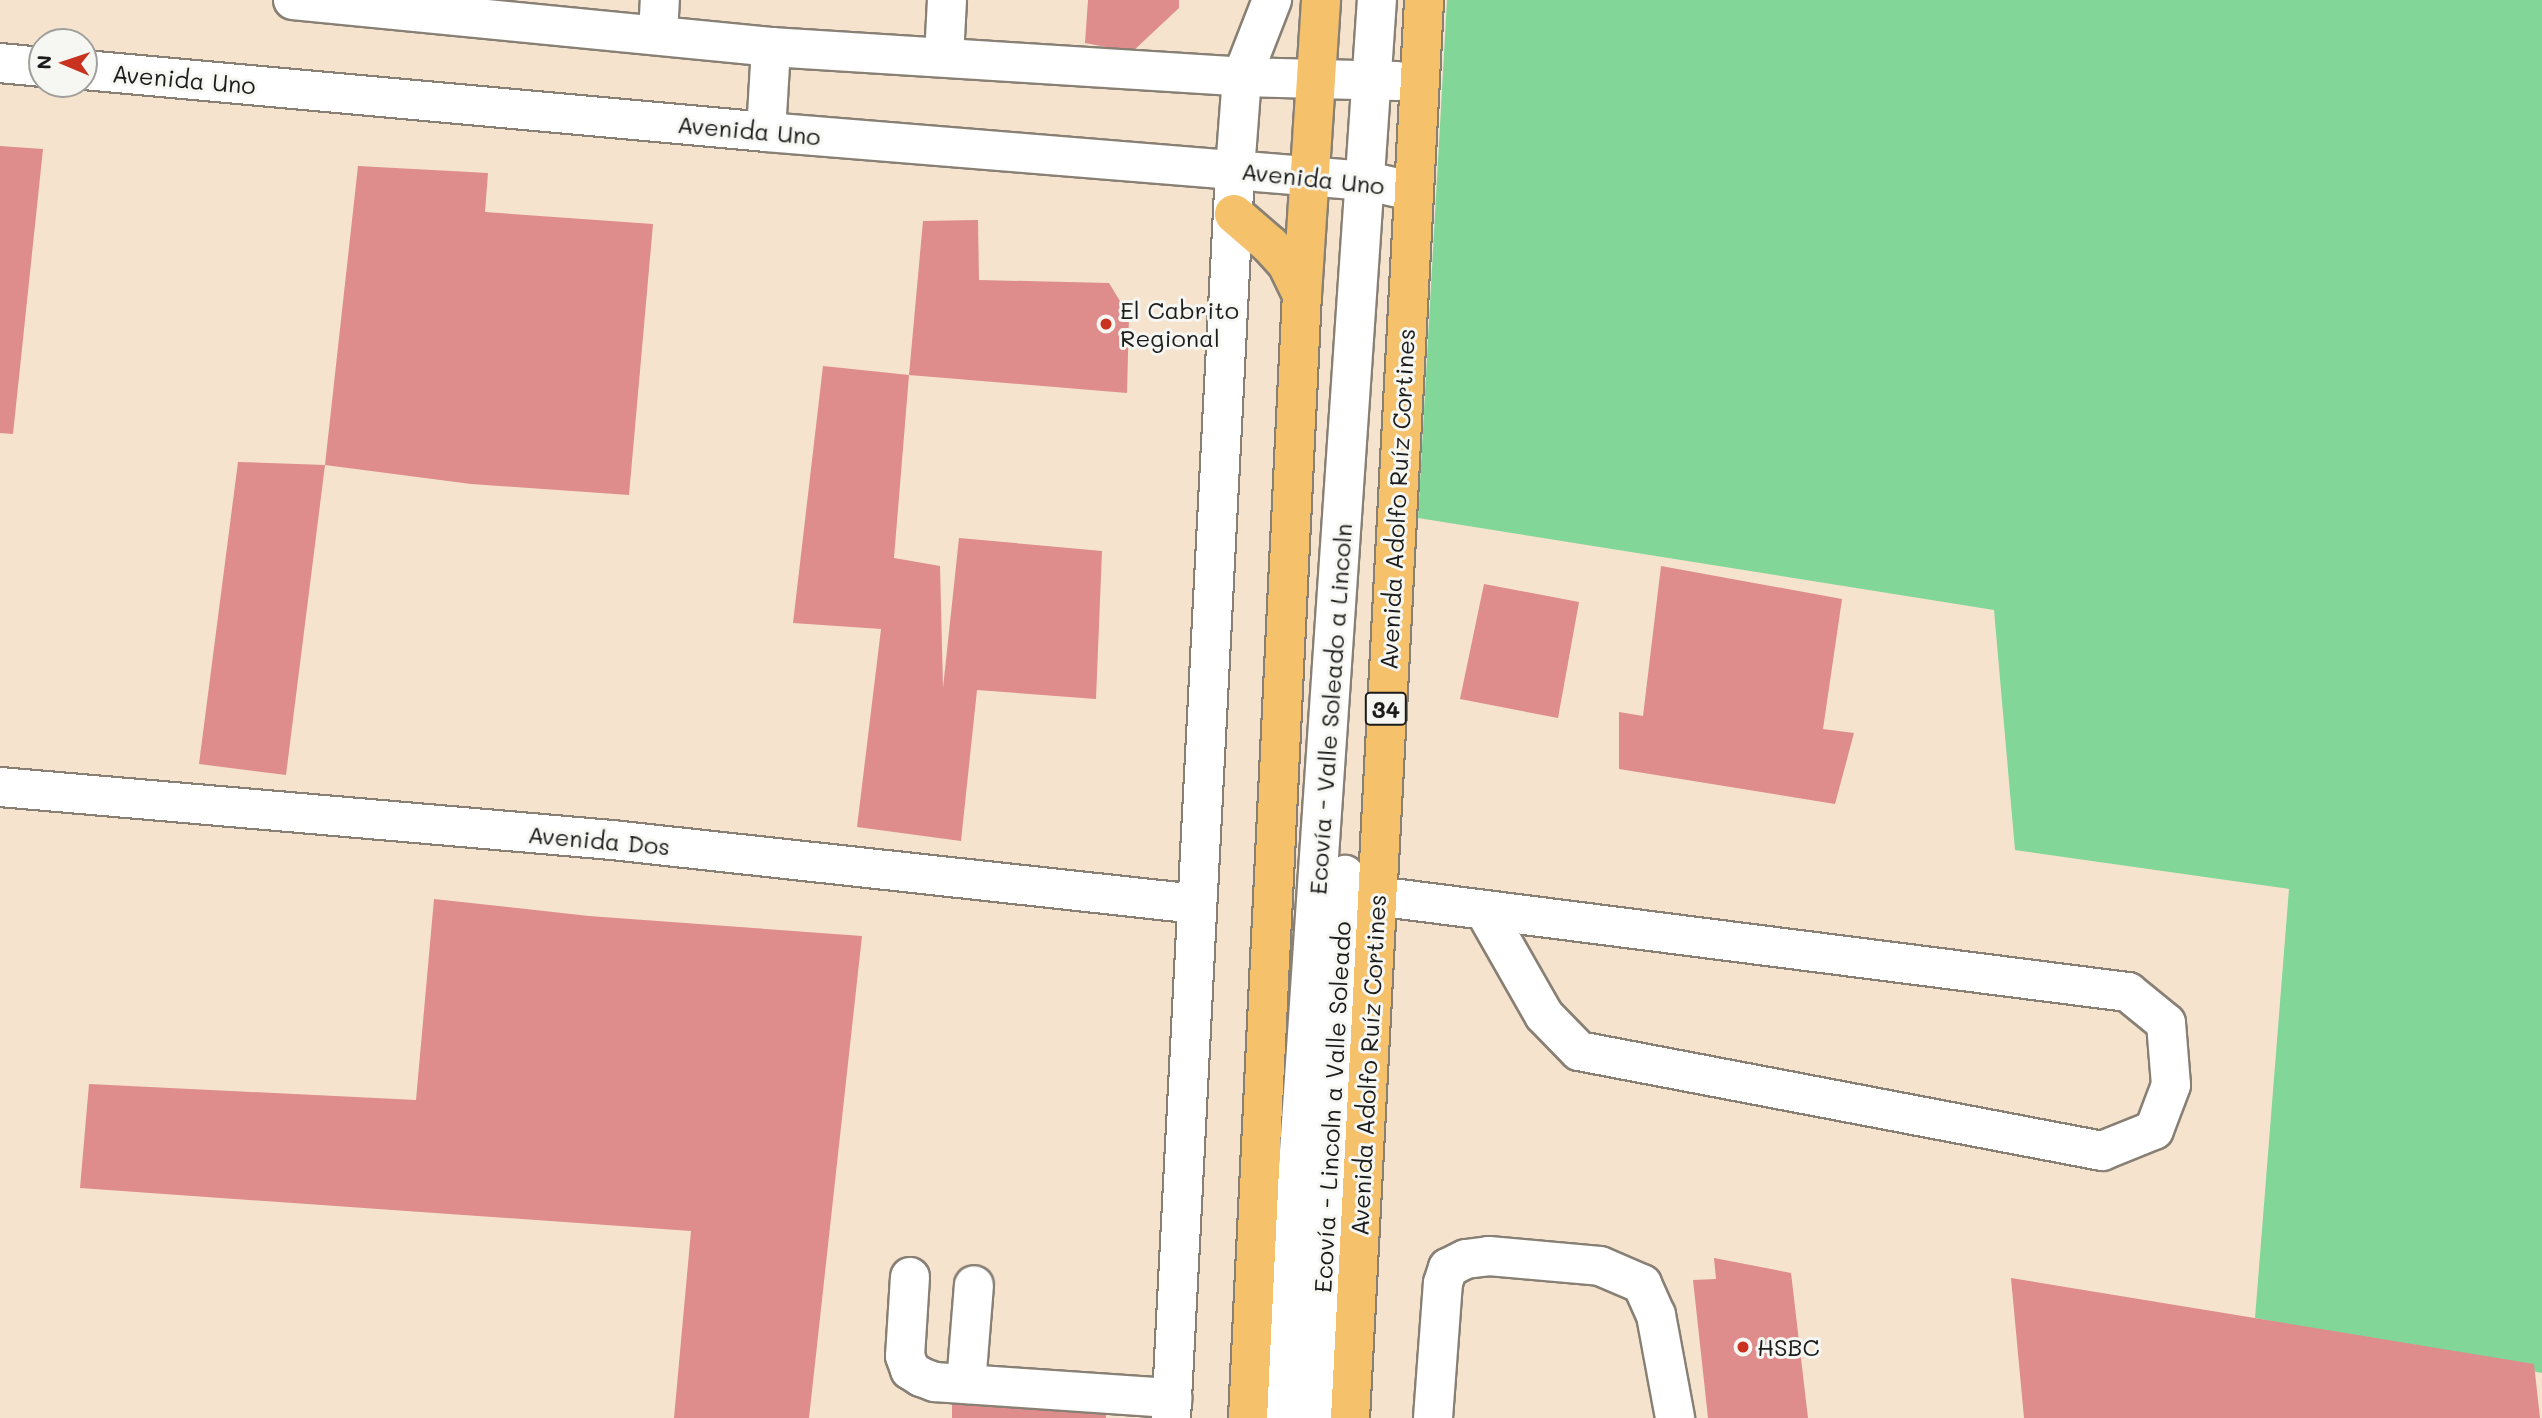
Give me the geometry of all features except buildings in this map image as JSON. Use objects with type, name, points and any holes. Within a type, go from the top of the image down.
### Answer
[{"type":"main road","points":[[1248,1418],[1302,295],[1321,0]]},
{"type":"main road","name":"Avenida Adolfo Ruíz Cortines","points":[[1350,1418],[1376,896],[1388,185],[1394,81],[1424,0]]},
{"type":"main road","points":[[1234,215],[1270,245],[1287,264],[1302,295]]},
{"type":"street","points":[[293,0],[659,17],[771,47],[1242,77],[1394,81]]},
{"type":"street","points":[[944,57],[947,0]]},
{"type":"street","points":[[910,1277],[905,1356],[910,1370],[935,1382],[1171,1408],[1235,170],[1242,77],[1272,0]]},
{"type":"street","points":[[1377,0],[1394,81]]},
{"type":"street","points":[[1393,0],[1394,81]]},
{"type":"street","points":[[766,132],[771,47]]},
{"type":"street","points":[[0,63],[28,65]]},
{"type":"street","name":"Avenida Uno","points":[[98,71],[1388,185]]},
{"type":"street","name":"Ecovía - Valle Soleado a Lincoln","points":[[1281,1418],[1388,185]]},
{"type":"street","name":"Ecovía - Lincoln a Valle Soleado","points":[[1315,1418],[1388,185]]},
{"type":"street","name":"Avenida Dos","points":[[0,788],[612,840],[1196,904]]},
{"type":"street","points":[[1376,896],[2128,992],[2166,1023],[2171,1085],[2154,1130],[2102,1151],[1579,1051],[1544,1015],[1484,910]]},
{"type":"street","points":[[1433,1418],[1443,1283],[1448,1268],[1466,1259],[1489,1256],[1600,1266],[1642,1284],[1656,1315],[1675,1418]]},
{"type":"street","points":[[966,1384],[974,1285]]},
{"type":"green space","points":[[1447,0],[2542,0],[2542,1373],[2255,1318],[2289,889],[2015,850],[1994,610],[1418,518]]},
{"type":"place","name":"El Cabrito Regional","points":[[1106,324]]},
{"type":"place","name":"HSBC","points":[[1743,1347]]}]
